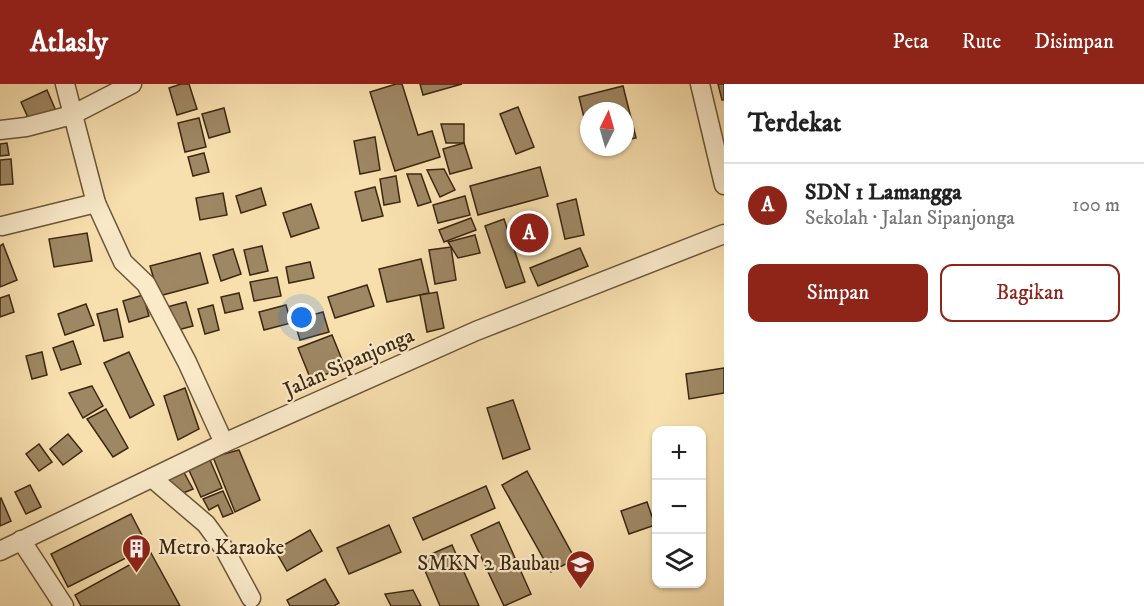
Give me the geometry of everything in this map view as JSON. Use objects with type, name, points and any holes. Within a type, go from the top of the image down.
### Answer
[{"type":"street","points":[[65,84],[96,203],[123,261],[146,284],[187,362],[224,443]]},
{"type":"street","points":[[0,130],[26,127],[72,115],[132,84]]},
{"type":"street","points":[[700,84],[724,185]]},
{"type":"street","points":[[2,226],[96,203]]},
{"type":"street","name":"Jalan Sipanjonga","points":[[0,550],[224,443],[476,331],[724,234]]},
{"type":"street","points":[[152,478],[206,524],[225,550],[251,598]]},
{"type":"street","points":[[21,540],[64,606]]},
{"type":"building","points":[[189,84],[197,109],[177,115],[169,88]]},
{"type":"building","points":[[402,84],[418,135],[432,131],[440,157],[395,171],[370,92]]},
{"type":"building","points":[[420,84],[462,84],[423,95]]},
{"type":"building","points":[[718,84],[724,84],[724,100],[722,100]]},
{"type":"building","points":[[623,86],[627,102],[580,102],[579,97]]},
{"type":"building","points":[[47,90],[56,111],[30,122],[21,102]]},
{"type":"building","points":[[518,107],[534,147],[516,154],[500,114]]},
{"type":"building","points":[[224,108],[230,132],[209,138],[202,114]]},
{"type":"building","points":[[199,118],[206,147],[185,152],[178,123]]},
{"type":"building","points":[[441,124],[464,124],[464,143],[446,143]]},
{"type":"building","points":[[375,137],[380,170],[360,174],[354,141]]},
{"type":"building","points":[[7,143],[9,155],[0,156],[0,144]]},
{"type":"building","points":[[464,143],[472,168],[450,174],[443,149]]},
{"type":"building","points":[[204,153],[209,172],[193,176],[188,157]]},
{"type":"building","points":[[11,159],[13,184],[0,185],[0,160]]},
{"type":"building","points":[[540,167],[548,196],[478,215],[470,186]]},
{"type":"building","points":[[444,169],[455,190],[440,197],[427,170]]},
{"type":"building","points":[[407,174],[421,174],[431,202],[418,206]]},
{"type":"building","points":[[396,176],[400,202],[384,205],[380,179]]},
{"type":"building","points":[[375,187],[383,216],[362,221],[355,192]]},
{"type":"building","points":[[261,188],[266,205],[241,213],[236,196]]},
{"type":"building","points":[[223,193],[227,215],[200,220],[196,198]]},
{"type":"building","points":[[465,196],[470,215],[438,223],[433,205]]},
{"type":"building","points":[[576,199],[584,235],[565,239],[557,204]]},
{"type":"building","points":[[311,204],[319,228],[291,237],[283,213]]},
{"type":"building","points":[[471,218],[476,230],[444,242],[439,230]]},
{"type":"building","points":[[504,219],[525,282],[506,288],[485,226]]},
{"type":"building","points":[[87,233],[92,261],[54,267],[49,239]]},
{"type":"building","points":[[475,235],[480,253],[458,258],[448,242]]},
{"type":"building","points":[[3,244],[17,280],[0,287],[0,246]]},
{"type":"building","points":[[262,246],[268,271],[250,275],[244,250]]},
{"type":"building","points":[[451,247],[456,280],[435,284],[429,250]]},
{"type":"building","points":[[580,248],[588,266],[538,286],[530,268]]},
{"type":"building","points":[[233,249],[241,274],[221,281],[213,255]]},
{"type":"building","points":[[200,253],[208,283],[159,296],[150,266]]},
{"type":"building","points":[[421,259],[429,293],[387,302],[379,269]]},
{"type":"building","points":[[310,262],[314,278],[289,283],[286,267]]},
{"type":"building","points":[[277,277],[281,296],[254,301],[250,282]]},
{"type":"building","points":[[367,285],[374,306],[335,318],[328,297]]},
{"type":"building","points":[[437,292],[444,328],[427,332],[420,295]]},
{"type":"building","points":[[239,293],[243,309],[225,313],[221,297]]},
{"type":"building","points":[[9,295],[14,312],[0,317],[0,298]]},
{"type":"building","points":[[143,295],[149,316],[129,322],[123,301]]},
{"type":"building","points":[[186,302],[193,326],[174,331],[167,307]]},
{"type":"building","points":[[86,304],[94,325],[65,335],[58,314]]},
{"type":"building","points":[[213,305],[219,330],[205,334],[198,309]]},
{"type":"building","points":[[286,305],[291,323],[264,330],[259,312]]},
{"type":"building","points":[[117,309],[123,337],[104,341],[97,314]]},
{"type":"building","points":[[323,312],[329,332],[300,340],[294,320]]},
{"type":"building","points":[[332,335],[345,367],[311,380],[298,348]]},
{"type":"building","points":[[73,341],[81,364],[61,370],[53,348]]},
{"type":"building","points":[[42,352],[47,375],[32,379],[26,356]]},
{"type":"building","points":[[129,352],[154,405],[130,418],[104,363]]},
{"type":"building","points":[[724,368],[724,393],[689,399],[686,374]]},
{"type":"building","points":[[92,386],[103,406],[83,418],[69,393]]},
{"type":"building","points":[[185,388],[199,429],[178,440],[164,396]]},
{"type":"building","points":[[513,400],[530,449],[503,459],[487,408]]},
{"type":"building","points":[[106,409],[128,448],[113,457],[87,419]]},
{"type":"building","points":[[68,434],[82,451],[63,465],[50,449]]},
{"type":"building","points":[[39,444],[52,462],[39,471],[26,454]]},
{"type":"building","points":[[239,450],[260,500],[235,512],[213,457]]},
{"type":"building","points":[[210,460],[222,488],[201,497],[188,468]]},
{"type":"building","points":[[181,467],[193,489],[178,495],[165,475]]},
{"type":"building","points":[[527,471],[575,559],[551,572],[502,485]]},
{"type":"building","points":[[30,485],[41,507],[26,514],[15,492]]},
{"type":"building","points":[[486,486],[495,508],[423,540],[413,518]]},
{"type":"building","points":[[223,491],[233,513],[223,517],[218,505],[209,510],[203,499]]},
{"type":"building","points":[[0,499],[11,521],[0,526]]},
{"type":"building","points":[[647,502],[652,516],[652,526],[629,534],[621,511]]},
{"type":"building","points":[[131,514],[148,547],[68,587],[51,554]]},
{"type":"building","points":[[499,522],[531,594],[504,606],[471,535]]},
{"type":"building","points":[[389,525],[401,552],[349,574],[337,548]]},
{"type":"building","points":[[310,530],[322,551],[287,571],[275,550]]},
{"type":"building","points":[[452,545],[479,606],[440,606],[420,559]]},
{"type":"building","name":"Metro Karaoke","points":[[151,553],[180,606],[81,606],[75,595]]},
{"type":"building","points":[[325,579],[339,603],[334,606],[290,606],[287,600]]},
{"type":"building","points":[[413,590],[421,606],[391,606],[385,594]]},
{"type":"place","name":"SDN 1 Lamangga","points":[[529,233]]},
{"type":"place","name":"Metro Karaoke","points":[[137,574]]},
{"type":"place","name":"SMKN 2 Baubau","points":[[581,590]]}]
